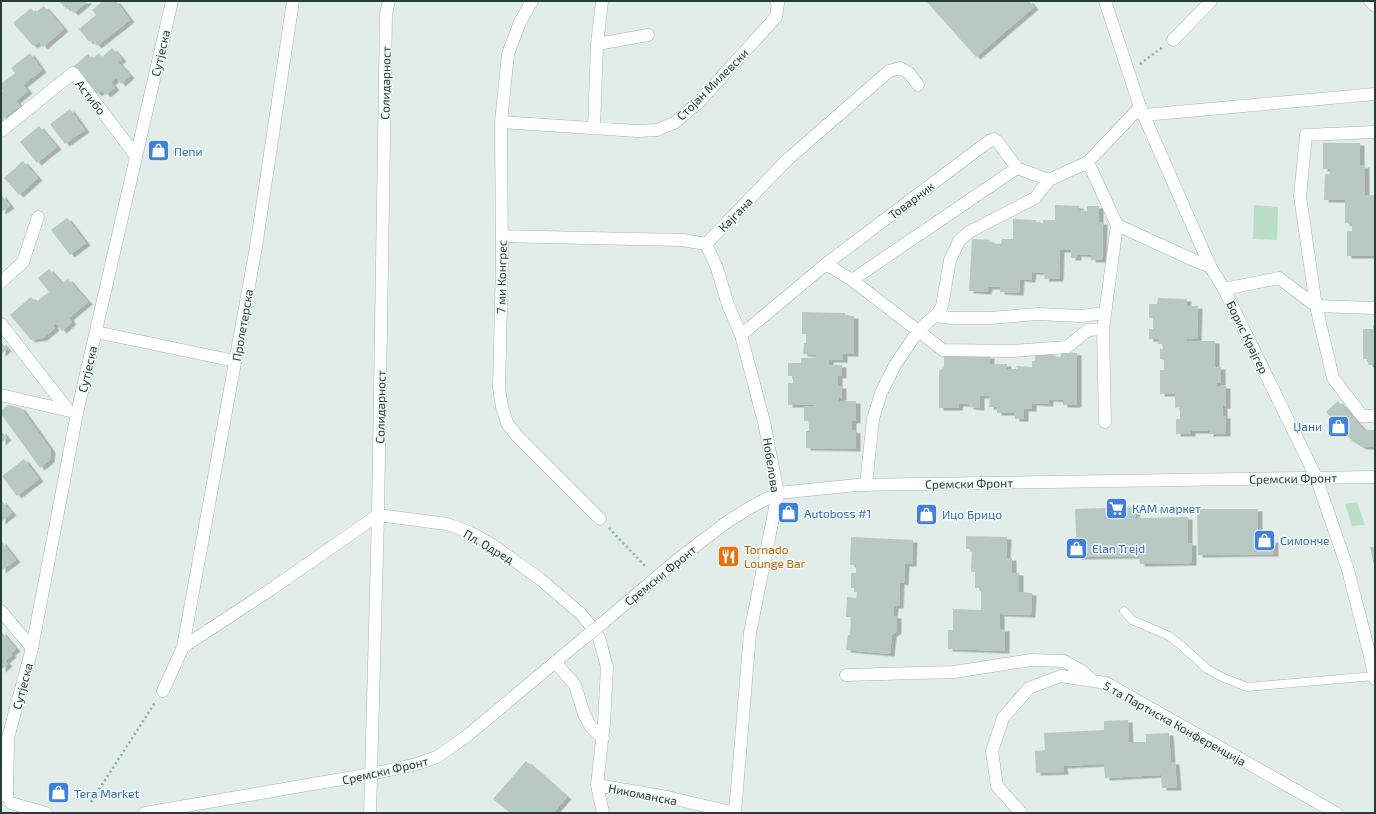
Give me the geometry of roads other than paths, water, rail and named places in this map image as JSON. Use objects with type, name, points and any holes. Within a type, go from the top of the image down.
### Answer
[{"type":"street","name":"Сутјеска","points":[[8,738],[32,648],[72,411],[96,332],[172,1]]},
{"type":"street","name":"Пролетерска","points":[[163,691],[183,647],[256,247],[293,1]]},
{"type":"street","name":"Солидарност","points":[[370,813],[378,515],[386,14],[389,1]]},
{"type":"street","name":"7 ми Конгрес","points":[[532,1],[520,22],[508,54],[501,122],[502,236],[499,388],[502,407],[507,423],[517,436],[600,519]]},
{"type":"street","points":[[594,128],[598,44],[602,1]]},
{"type":"street","name":"Стојан Милевски","points":[[501,122],[637,131],[657,130],[674,123],[722,78],[776,17],[778,3],[776,1]]},
{"type":"street","name":"Борис Крајгер","points":[[1105,1],[1142,111],[1210,266],[1224,289],[1316,477],[1348,570],[1375,677]]},
{"type":"street","points":[[1173,40],[1211,1]]},
{"type":"street","points":[[1370,1],[1375,6]]},
{"type":"street","points":[[598,44],[648,35]]},
{"type":"street","name":"Кајгана","points":[[706,244],[786,160],[889,71],[900,68],[909,73],[918,85]]},
{"type":"street","name":"Астибо","points":[[1,131],[73,73],[136,156]]},
{"type":"street","points":[[866,485],[873,419],[881,393],[895,365],[918,332],[935,316],[942,306],[950,260],[959,241],[969,232],[1035,198],[1049,180],[1088,162],[1142,111],[1375,94]]},
{"type":"street","points":[[1375,132],[1306,135],[1300,196],[1316,306],[1333,378],[1362,416],[1375,416]]},
{"type":"street","name":"Товарник","points":[[741,335],[826,264],[989,141],[994,139],[998,142],[1017,168]]},
{"type":"street","points":[[1088,162],[1117,225],[1103,329],[1102,350],[1105,422]]},
{"type":"street","points":[[852,280],[1017,168],[1049,180]]},
{"type":"street","points":[[1074,168],[1096,180]]},
{"type":"street","points":[[1,282],[23,262],[38,217]]},
{"type":"street","points":[[1117,225],[1200,263],[1210,266]]},
{"type":"street","points":[[502,236],[682,240],[706,244]]},
{"type":"street","name":"Нобелова","points":[[706,244],[717,268],[728,305],[741,335],[764,422],[778,493],[750,633],[735,813]]},
{"type":"street","points":[[826,264],[852,280],[943,350],[1011,351],[1067,347],[1088,330],[1103,329]]},
{"type":"street","points":[[1224,289],[1279,278],[1316,306],[1375,308]]},
{"type":"street","points":[[935,316],[952,318],[990,318],[1038,314],[1081,316],[1105,313]]},
{"type":"street","points":[[1,324],[72,411]]},
{"type":"street","points":[[96,332],[235,361]]},
{"type":"street","points":[[1,395],[72,411]]},
{"type":"street","name":"Сремски Фронт","points":[[145,813],[413,766],[437,757],[468,735],[656,577],[727,522],[778,493],[866,485],[1375,477]]},
{"type":"street","points":[[183,647],[273,588],[378,515]]},
{"type":"street","name":"Пл. Одред","points":[[378,515],[447,524],[469,532],[491,544],[540,579],[590,625],[599,638],[607,667],[602,738],[596,785]]},
{"type":"street","points":[[1,611],[32,648]]},
{"type":"street","points":[[846,674],[954,672],[1031,660],[1064,661],[1082,671],[1093,681]]},
{"type":"street","points":[[555,662],[575,685],[584,714],[591,727],[602,738]]},
{"type":"street","name":"5 та Партиска Конференција","points":[[1021,813],[997,786],[992,751],[1003,718],[1029,688],[1061,676],[1106,683],[1336,813]]},
{"type":"street","points":[[1,753],[8,738]]},
{"type":"street","points":[[8,738],[8,801],[46,813]]},
{"type":"street","points":[[596,785],[603,813]]},
{"type":"street","name":"Никоманска","points":[[596,785],[667,797],[735,813]]},
{"type":"lane","points":[[1124,611],[1132,620],[1169,636],[1207,669],[1224,678],[1247,687],[1375,677]]},
{"type":"place","name":"Пепи","points":[[158,151]]},
{"type":"place","name":"Џани","points":[[1338,426]]},
{"type":"place","name":"КАМ маркет","points":[[1116,508]]},
{"type":"place","name":"Autoboss #1","points":[[789,513]]},
{"type":"place","name":"Ицо Брицо","points":[[927,514]]},
{"type":"place","name":"Симонче","points":[[1264,540]]},
{"type":"place","name":"Elan Trejd","points":[[1076,548]]},
{"type":"place","name":"Tornado Lounge Bar","points":[[729,556]]},
{"type":"place","name":"Tera Market","points":[[59,793]]}]
